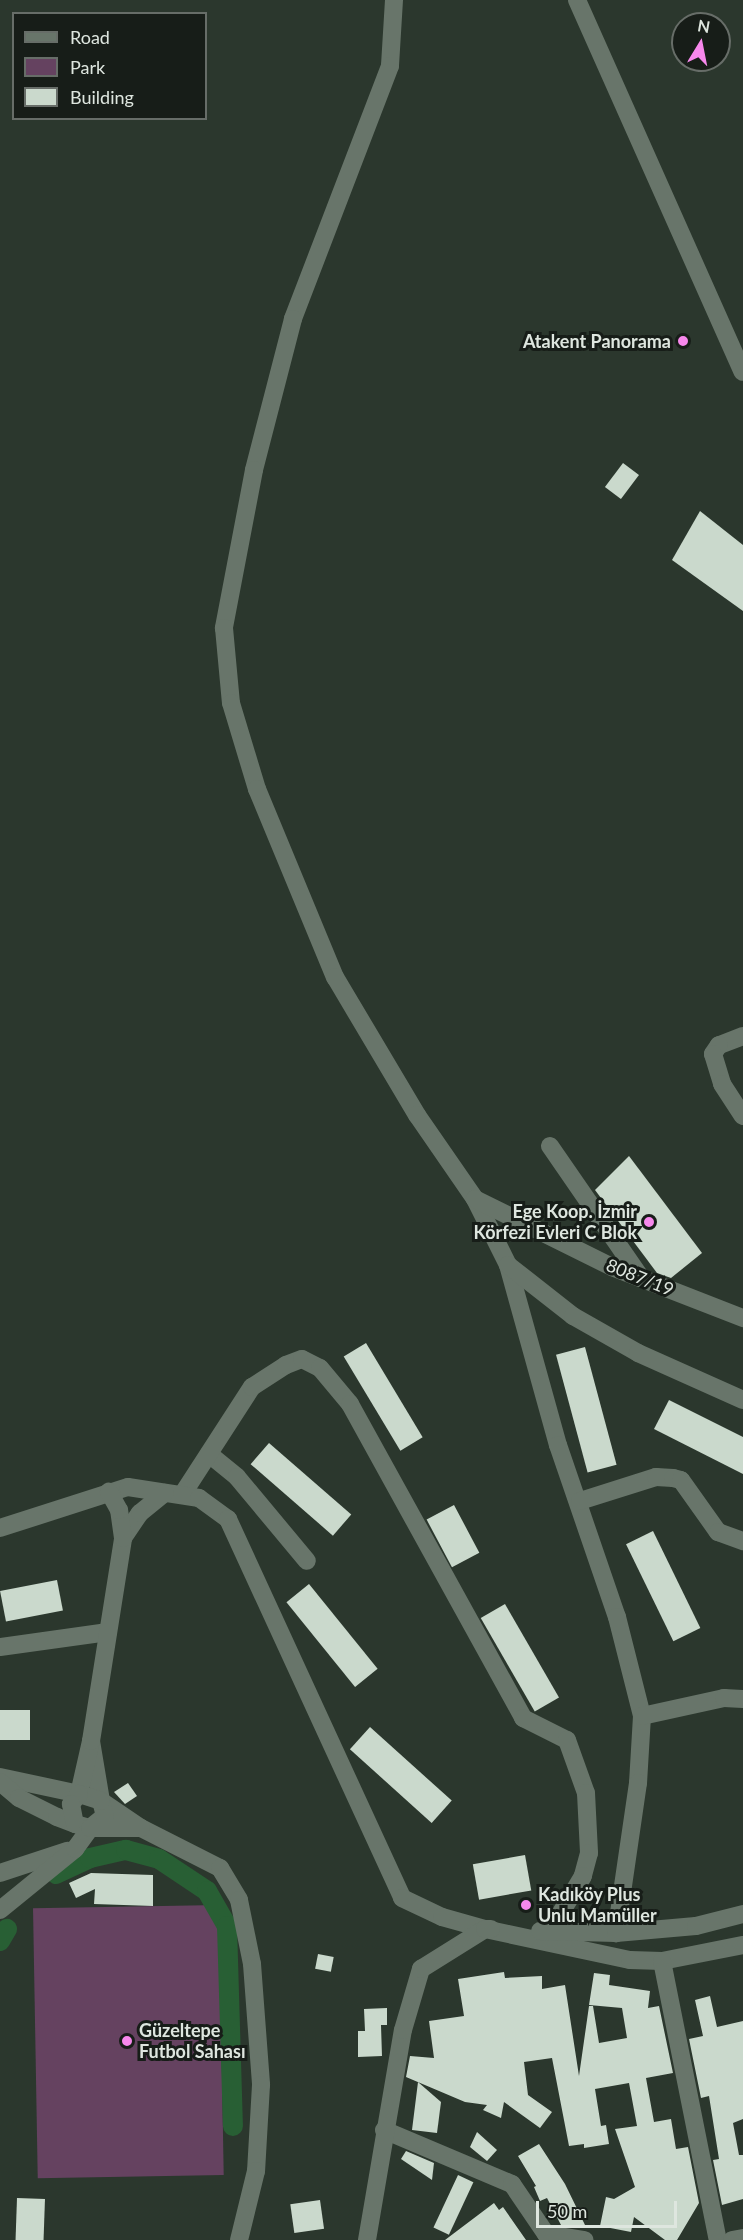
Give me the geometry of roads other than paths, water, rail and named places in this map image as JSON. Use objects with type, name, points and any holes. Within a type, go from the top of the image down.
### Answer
[{"type":"street","points":[[394,0],[390,66],[290,331],[254,470],[224,628],[231,703],[257,789],[335,977],[417,1115],[474,1199],[508,1265],[558,1445],[580,1501],[633,1673],[642,1716],[638,1783],[616,1933]]},
{"type":"street","points":[[577,0],[743,372]]},
{"type":"street","points":[[743,1036],[719,1045],[713,1054],[722,1084],[743,1116]]},
{"type":"street","points":[[550,1146],[641,1278]]},
{"type":"street","name":"8087/19","points":[[474,1199],[641,1278],[743,1318]]},
{"type":"street","points":[[508,1265],[592,1327],[638,1353],[743,1400]]},
{"type":"street","points":[[123,1538],[140,1513],[174,1494],[209,1454],[252,1387],[286,1365],[302,1359],[320,1368],[350,1404],[523,1718],[567,1740],[586,1793],[589,1853],[583,1876],[550,1931]]},
{"type":"street","points":[[209,1454],[237,1477],[307,1561]]},
{"type":"street","points":[[580,1501],[656,1477],[681,1479],[718,1532],[743,1541]]},
{"type":"street","points":[[0,1528],[128,1487],[199,1497],[228,1519],[402,1898],[442,1917],[485,1929],[630,1960],[662,1961],[743,1945]]},
{"type":"street","points":[[0,1910],[75,1849],[82,1826],[71,1804],[79,1794],[91,1741],[123,1538],[119,1510],[109,1492]]},
{"type":"street","points":[[0,1647],[108,1632]]},
{"type":"street","points":[[642,1716],[724,1698],[743,1699]]},
{"type":"street","points":[[82,1826],[105,1816],[91,1741]]},
{"type":"street","points":[[0,1777],[79,1794],[101,1802],[141,1828],[220,1868],[239,1900],[252,1964],[261,2085],[256,2170],[239,2240]]},
{"type":"street","points":[[0,1782],[19,1798],[82,1826],[141,1828]]},
{"type":"street","points":[[0,1873],[75,1849]]},
{"type":"street","points":[[367,2240],[384,2130],[403,2030],[421,1969],[485,1929],[616,1933],[696,1926],[743,1914]]},
{"type":"street","points":[[662,1961],[718,2240]]},
{"type":"street","points":[[384,2130],[512,2184],[546,2237],[585,2240]]},
{"type":"street","points":[[732,2240],[743,2238]]},
{"type":"waterway","points":[[56,1874],[90,1858],[126,1850],[159,1859],[207,1891],[227,1926],[233,2126]]},
{"type":"waterway","points":[[0,1941],[7,1929]]},
{"type":"place","name":"Atakent Panorama","points":[[683,341]]},
{"type":"place","name":"Ege Koop. İzmir Körfezi Evleri C Blok","points":[[649,1222]]},
{"type":"place","name":"Kadıköy Plus Unlu Mamüller","points":[[526,1905]]},
{"type":"place","name":"Güzeltepe Futbol Sahası","points":[[127,2041]]}]
